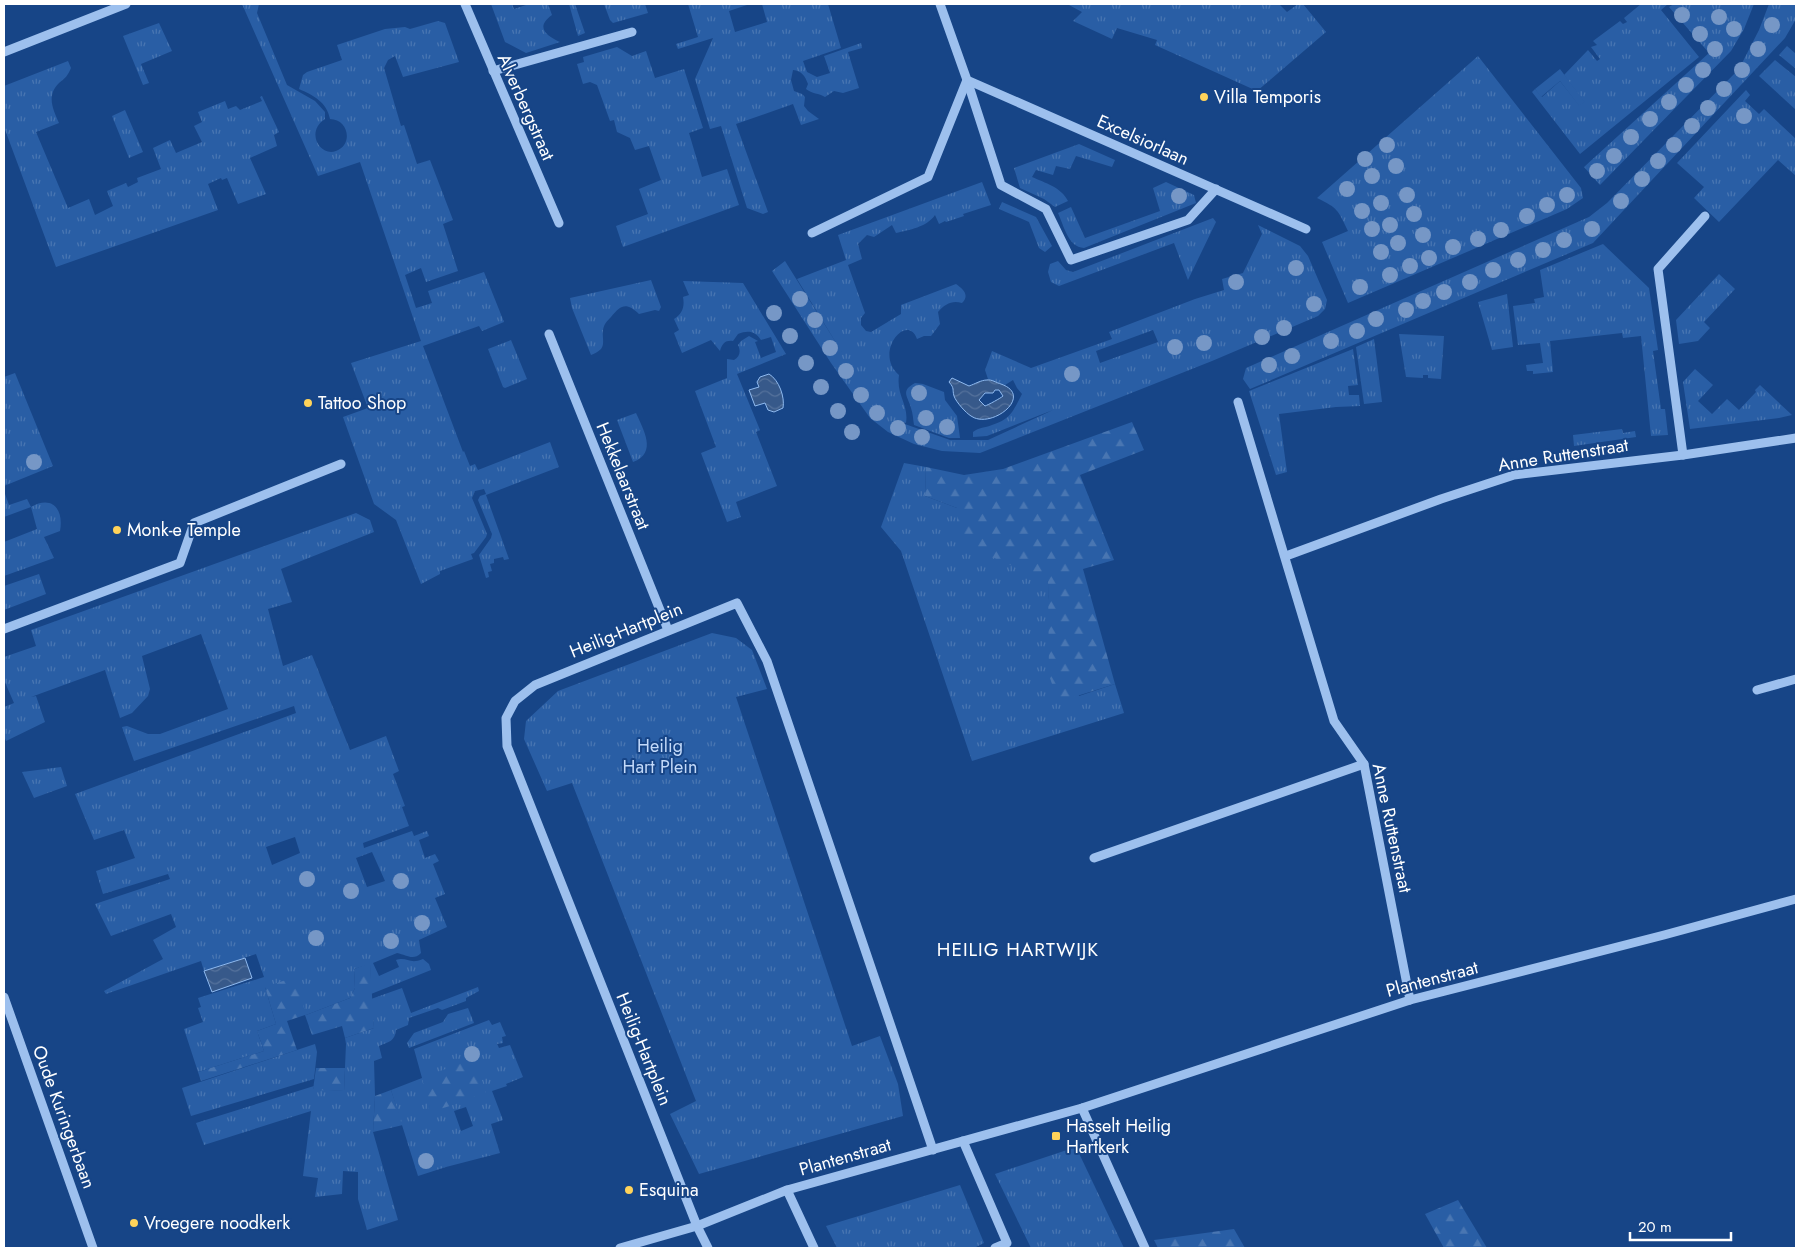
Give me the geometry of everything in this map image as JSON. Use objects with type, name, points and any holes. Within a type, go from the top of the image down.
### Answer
[{"type":"street","points":[[4,52],[126,4]]},
{"type":"street","name":"Alverbergstraat","points":[[465,4],[560,223]]},
{"type":"street","points":[[940,4],[1001,185],[1046,209],[1071,260],[1188,220],[1216,189]]},
{"type":"street","points":[[493,71],[632,32]]},
{"type":"street","points":[[812,232],[928,177],[967,80]]},
{"type":"street","name":"Excelsiorlaan","points":[[967,80],[1306,228]]},
{"type":"street","points":[[1683,455],[1658,268],[1705,216]]},
{"type":"street","name":"Hekkelaarstraat","points":[[549,334],[668,630]]},
{"type":"street","name":"Anne Ruttenstraat","points":[[1238,402],[1286,556],[1334,721],[1364,764],[1410,1000]]},
{"type":"street","name":"Anne Ruttenstraat","points":[[1286,556],[1440,499],[1514,475],[1683,455],[1796,438]]},
{"type":"street","points":[[4,629],[180,563],[194,523],[341,464]]},
{"type":"street","name":"Heilig-Hartplein","points":[[708,1248],[697,1226],[507,746],[506,718],[515,701],[535,685],[737,603],[767,661],[933,1150]]},
{"type":"street","points":[[1757,690],[1796,679]]},
{"type":"street","points":[[1094,858],[1364,764]]},
{"type":"street","name":"Plantenstraat","points":[[620,1248],[697,1226],[787,1190],[1082,1108],[1410,1000],[1796,899]]},
{"type":"street","name":"Oude Kuringerbaan","points":[[4,997],[94,1248]]},
{"type":"street","points":[[1082,1108],[1145,1248]]},
{"type":"street","points":[[963,1141],[1007,1243],[995,1248]]},
{"type":"street","points":[[787,1190],[814,1248]]},
{"type":"green space","points":[[242,4],[259,4],[257,13],[287,85],[315,101],[325,112],[325,119],[319,124],[315,136],[320,147],[330,152],[342,148],[345,143],[347,138],[345,127],[336,120],[330,119],[326,108],[319,100],[299,89],[303,75],[342,60],[337,45],[385,29],[405,27],[410,29],[438,21],[445,23],[459,62],[403,77],[395,56],[388,60],[384,68],[401,126],[404,125],[417,164],[430,160],[453,220],[443,224],[458,271],[426,282],[421,268],[405,275],[416,308],[432,303],[428,291],[484,272],[504,322],[482,331],[479,326],[423,346],[470,466],[475,464],[478,470],[550,442],[559,467],[486,495],[509,559],[504,560],[503,557],[494,559],[494,563],[490,564],[492,571],[488,572],[489,577],[486,578],[479,555],[492,534],[478,500],[480,496],[486,494],[484,489],[475,491],[472,498],[487,534],[474,553],[471,554],[473,559],[440,571],[440,574],[421,584],[396,520],[374,504],[343,417],[368,408],[351,363],[421,341],[360,162],[318,176]]},
{"type":"green space","points":[[491,4],[512,4],[514,9],[529,4],[548,4],[552,15],[544,23],[544,31],[550,37],[560,42],[526,53],[505,42]]},
{"type":"green space","points":[[569,4],[575,4],[585,33],[578,36]]},
{"type":"green space","points":[[604,4],[645,4],[648,13],[613,23]]},
{"type":"green space","points":[[688,4],[750,4],[729,11],[735,32],[767,22],[762,4],[828,4],[841,48],[803,61],[807,72],[817,77],[830,73],[824,56],[861,43],[862,48],[848,52],[859,88],[843,93],[834,91],[825,97],[806,89],[808,84],[804,76],[799,71],[793,70],[791,80],[794,91],[805,97],[804,106],[819,119],[801,125],[793,104],[736,124],[768,212],[763,214],[747,208],[721,126],[710,129],[695,79],[713,38],[678,49],[676,44],[698,37]]},
{"type":"green space","points":[[1279,4],[1287,12],[1298,4],[1303,4],[1326,32],[1257,91],[1155,45],[1157,40],[1117,28],[1112,39],[1073,21],[1082,12],[1069,5]]},
{"type":"green space","points":[[1641,4],[1668,4],[1661,10],[1699,57],[1580,154],[1532,92],[1535,89],[1542,97],[1560,81],[1579,105],[1584,102],[1564,75],[1588,50],[1597,61],[1600,59],[1591,47],[1597,45],[1593,41],[1620,21],[1623,24],[1627,22],[1624,18]]},
{"type":"green space","points":[[1674,4],[1754,4],[1744,29],[1731,51],[1600,185],[1584,167],[1709,53],[1669,7]]},
{"type":"green space","points":[[1769,4],[1796,4],[1796,19],[1785,38],[1593,243],[1250,389],[1243,379],[1246,368],[1589,217],[1607,203],[1739,69],[1759,30]]},
{"type":"green space","points":[[159,23],[172,51],[141,64],[149,83],[143,85],[123,36]]},
{"type":"green space","points":[[1787,46],[1796,54],[1796,69],[1779,55]]},
{"type":"green space","points":[[617,47],[632,56],[646,51],[655,78],[684,69],[703,128],[689,133],[702,177],[727,169],[739,205],[623,247],[616,226],[648,214],[639,189],[661,180],[649,146],[635,150],[630,138],[617,132],[614,120],[610,121],[597,85],[590,82],[583,84],[577,64],[584,62],[583,57]]},
{"type":"green space","points":[[1478,56],[1581,188],[1583,198],[1567,209],[1348,303],[1322,242],[1348,231],[1337,210],[1317,198]]},
{"type":"green space","points":[[1775,60],[1796,77],[1796,110],[1759,76]]},
{"type":"green space","points":[[68,61],[71,68],[66,77],[55,88],[52,98],[53,108],[59,123],[36,132],[68,208],[89,199],[95,215],[113,206],[107,191],[126,183],[128,187],[138,182],[137,178],[161,169],[153,148],[170,140],[176,153],[202,142],[194,126],[202,122],[198,112],[225,101],[228,109],[236,106],[240,110],[262,101],[260,97],[262,96],[279,132],[274,135],[277,146],[250,158],[266,194],[238,204],[227,178],[222,180],[221,178],[208,184],[218,210],[56,267],[4,127],[4,86]]},
{"type":"green space","points":[[1560,69],[1585,102],[1579,106],[1560,81],[1541,97],[1535,89]]},
{"type":"green space","points":[[1746,90],[1750,95],[1745,101],[1759,114],[1764,109],[1796,139],[1796,176],[1778,160],[1719,222],[1694,198],[1704,187],[1677,163]]},
{"type":"green space","points":[[125,110],[143,152],[129,158],[112,116]]},
{"type":"green space","points":[[1079,144],[1115,160],[1112,167],[1076,156],[1070,169],[1056,166],[1053,175],[1036,170],[1032,177],[1057,189],[1068,201],[1055,207],[1044,199],[1020,188],[1014,168]]},
{"type":"green space","points":[[982,182],[991,205],[939,224],[935,215],[923,225],[912,229],[896,233],[892,225],[874,237],[867,235],[858,244],[862,259],[848,265],[865,313],[861,318],[861,325],[866,331],[871,332],[901,314],[901,305],[956,284],[965,292],[962,303],[949,303],[938,312],[940,324],[931,336],[917,339],[912,332],[906,330],[894,339],[889,356],[892,366],[899,375],[899,389],[906,410],[906,423],[900,421],[950,440],[988,440],[1053,410],[987,436],[973,437],[975,430],[998,423],[1007,417],[1014,410],[1022,394],[1013,380],[1005,385],[988,379],[985,370],[992,351],[1031,368],[1112,339],[1109,332],[1224,290],[1222,279],[1243,273],[1262,234],[1258,225],[1300,246],[1308,256],[1327,300],[1325,309],[1318,316],[1212,361],[980,453],[942,451],[914,444],[888,432],[870,418],[831,363],[772,271],[785,261],[843,354],[797,279],[846,260],[838,235]],"holes":[[[1153,330],[1158,342],[1100,363],[1096,351]]]},
{"type":"green space","points":[[1166,182],[1194,195],[1196,203],[1084,248],[1079,247],[1070,240],[1058,213],[1071,207],[1085,238],[1160,211],[1153,188]]},
{"type":"green space","points":[[1002,202],[1036,217],[1052,246],[1045,252],[1039,248],[1029,222],[999,209]]},
{"type":"green space","points":[[1213,218],[1216,222],[1188,280],[1174,243],[1059,286],[1051,282],[1048,272],[1050,264],[1058,261],[1066,270],[1073,272]]},
{"type":"green space","points":[[1603,244],[1649,288],[1658,350],[1653,351],[1661,409],[1665,409],[1668,435],[1651,436],[1641,336],[1623,338],[1622,333],[1550,341],[1553,372],[1533,374],[1533,371],[1527,371],[1526,365],[1543,363],[1540,343],[1518,345],[1513,306],[1535,303],[1534,299],[1544,297],[1540,270]]},
{"type":"green space","points":[[1719,274],[1735,289],[1704,322],[1710,328],[1698,341],[1679,344],[1676,320]]},
{"type":"green space","points":[[651,280],[661,307],[659,311],[655,310],[639,314],[631,308],[624,306],[607,321],[603,330],[603,345],[601,349],[591,355],[572,308],[570,298]]},
{"type":"green space","points":[[683,281],[743,283],[786,354],[737,374],[760,430],[756,432],[777,486],[736,502],[741,517],[727,522],[701,453],[716,447],[695,391],[727,378],[727,359],[734,360],[739,356],[738,345],[749,336],[758,341],[755,342],[761,358],[776,352],[771,337],[761,340],[754,333],[745,332],[738,334],[733,341],[725,343],[720,351],[711,340],[682,353],[674,333],[679,330],[674,319],[682,310],[684,304],[683,297],[689,295]]},
{"type":"green space","points":[[1507,294],[1513,347],[1492,350],[1478,302]]},
{"type":"green space","points":[[1399,334],[1444,336],[1441,379],[1428,378],[1428,375],[1423,375],[1423,378],[1406,377]]},
{"type":"green space","points":[[1374,339],[1382,402],[1364,404],[1356,347]]},
{"type":"green space","points":[[511,340],[527,379],[505,388],[488,349]]},
{"type":"green space","points":[[1353,349],[1358,385],[1348,386],[1349,395],[1359,395],[1360,406],[1279,414],[1287,472],[1276,475],[1249,391]]},
{"type":"green space","points":[[1695,369],[1713,385],[1698,401],[1712,414],[1727,399],[1739,410],[1760,385],[1792,415],[1690,429],[1683,382]]},
{"type":"green space","points":[[15,373],[53,466],[4,486],[4,377]]},
{"type":"green space","points":[[915,383],[944,392],[945,400],[957,416],[960,438],[949,438],[914,425],[906,391]]},
{"type":"green space","points":[[636,413],[645,433],[647,447],[641,458],[633,462],[617,420]]},
{"type":"green space","points":[[1132,422],[1144,450],[1080,475],[1114,560],[1083,569],[1115,684],[1058,702],[1049,675],[1048,582],[957,541],[957,508],[925,496],[926,467],[964,475],[1003,469]]},
{"type":"green space","points":[[1622,429],[1623,433],[1635,431],[1636,437],[1574,446],[1573,435]]},
{"type":"green space","points":[[904,463],[926,467],[925,496],[957,508],[1048,582],[1048,597],[1079,696],[1115,684],[1124,713],[972,761],[901,551],[881,527]]},
{"type":"green space","points":[[4,491],[9,505],[27,499],[31,507],[4,517]]},
{"type":"green space","points":[[45,503],[55,506],[58,511],[61,523],[60,531],[44,537],[54,558],[4,576],[4,542],[37,529],[31,507]]},
{"type":"green space","points":[[356,513],[370,520],[374,532],[281,569],[292,602],[268,609],[283,666],[312,655],[350,750],[386,736],[399,771],[393,774],[405,806],[402,807],[409,826],[363,843],[364,848],[412,831],[414,836],[427,831],[429,836],[419,840],[425,858],[435,854],[439,861],[433,864],[445,894],[435,898],[447,927],[419,940],[421,953],[415,957],[397,953],[373,963],[379,976],[399,967],[396,960],[400,959],[418,961],[423,959],[429,964],[431,970],[371,994],[370,964],[354,969],[355,988],[350,998],[306,1015],[265,987],[276,1024],[257,1031],[264,1051],[198,1072],[184,1029],[203,1022],[198,1008],[201,1007],[198,998],[264,977],[256,954],[204,971],[201,961],[106,994],[104,991],[163,959],[153,940],[176,927],[171,914],[111,936],[95,904],[170,879],[168,874],[103,894],[96,871],[135,858],[124,830],[94,840],[75,794],[296,713],[294,706],[134,761],[122,727],[127,726],[148,734],[160,734],[228,709],[201,634],[142,656],[150,689],[148,696],[132,713],[120,718],[105,670],[31,697],[36,696],[45,722],[6,741],[4,736],[4,707],[14,703],[4,680],[4,657],[36,646],[31,630]],"holes":[[[295,837],[300,853],[272,865],[266,847]],[[372,852],[385,881],[367,887],[356,858]]]},
{"type":"green space","points":[[39,574],[46,594],[4,610],[4,586]]},
{"type":"green space","name":"Heilig Hart Plein","points":[[712,633],[736,638],[752,650],[767,689],[736,697],[852,1046],[880,1036],[898,1084],[903,1116],[699,1174],[670,1114],[696,1101],[572,783],[547,791],[524,739],[526,721],[558,691]]},
{"type":"green space","points":[[61,767],[67,786],[34,798],[22,772]]},
{"type":"green space","points":[[370,963],[374,1028],[345,1038],[342,1026],[312,1035],[305,1015],[287,1021],[297,1050],[201,1081],[198,1072],[264,1051],[257,1031],[276,1024],[265,987],[295,977],[306,1015],[350,998],[355,988],[354,969]]},
{"type":"green space","points":[[478,987],[479,991],[466,998],[466,1001],[442,1010],[438,1008],[409,1018],[408,1025],[396,1030],[393,1039],[379,1046],[382,1058],[374,1061],[373,1132],[398,1220],[367,1230],[358,1199],[358,1172],[343,1171],[342,1194],[315,1197],[318,1178],[303,1176],[311,1111],[204,1145],[196,1123],[314,1086],[313,1089],[344,1091],[345,1038],[374,1028],[371,999],[402,988],[411,1013]]},
{"type":"green space","points":[[468,1008],[474,1023],[409,1048],[407,1043],[414,1033],[443,1022],[448,1014]]},
{"type":"green space","points":[[489,1020],[492,1025],[500,1022],[506,1036],[502,1037],[503,1043],[497,1044],[499,1048],[510,1045],[523,1077],[506,1084],[507,1086],[492,1091],[503,1120],[491,1124],[500,1153],[418,1176],[391,1090],[422,1078],[414,1049]],"holes":[[[466,1107],[473,1126],[461,1131],[454,1111]]]},
{"type":"green space","points":[[315,1044],[317,1052],[314,1079],[191,1116],[182,1088]]},
{"type":"green space","points":[[474,1058],[486,1092],[429,1112],[422,1078]]},
{"type":"green space","points":[[316,1068],[345,1068],[344,1091],[313,1090]]},
{"type":"green space","points":[[391,1090],[403,1125],[373,1132],[375,1096]]},
{"type":"green space","points":[[1076,1147],[1124,1248],[1031,1248],[995,1174]]},
{"type":"green space","points":[[960,1185],[984,1243],[974,1248],[837,1248],[826,1226]]},
{"type":"green space","points":[[1458,1200],[1487,1248],[1444,1248],[1425,1214]]},
{"type":"green space","points":[[1234,1229],[1245,1248],[1158,1248],[1154,1240]]},
{"type":"water","points":[[769,374],[776,380],[783,399],[783,408],[774,412],[768,410],[765,403],[755,406],[749,390],[759,387],[757,382],[760,377]]},
{"type":"water","points":[[952,378],[969,386],[989,380],[1001,384],[1010,389],[1013,396],[1012,403],[998,415],[989,419],[979,419],[969,415],[959,404],[949,382]],"holes":[[[995,390],[999,390],[1003,396],[989,404],[985,406],[979,400],[985,393],[993,393]]]},
{"type":"water","points":[[245,958],[252,978],[212,992],[204,971]]},
{"type":"place","name":"Villa Temporis","points":[[1204,97]]},
{"type":"place","name":"Tattoo Shop","points":[[308,403]]},
{"type":"place","name":"Monk-e Temple","points":[[117,530]]},
{"type":"place","name":"Hasselt Heilig Hartkerk","points":[[1056,1136]]},
{"type":"place","name":"Esquina","points":[[629,1190]]},
{"type":"place","name":"Vroegere noodkerk","points":[[134,1223]]},
{"type":"district","name":"HEILIG HARTWIJK","points":[[1018,949]]}]
